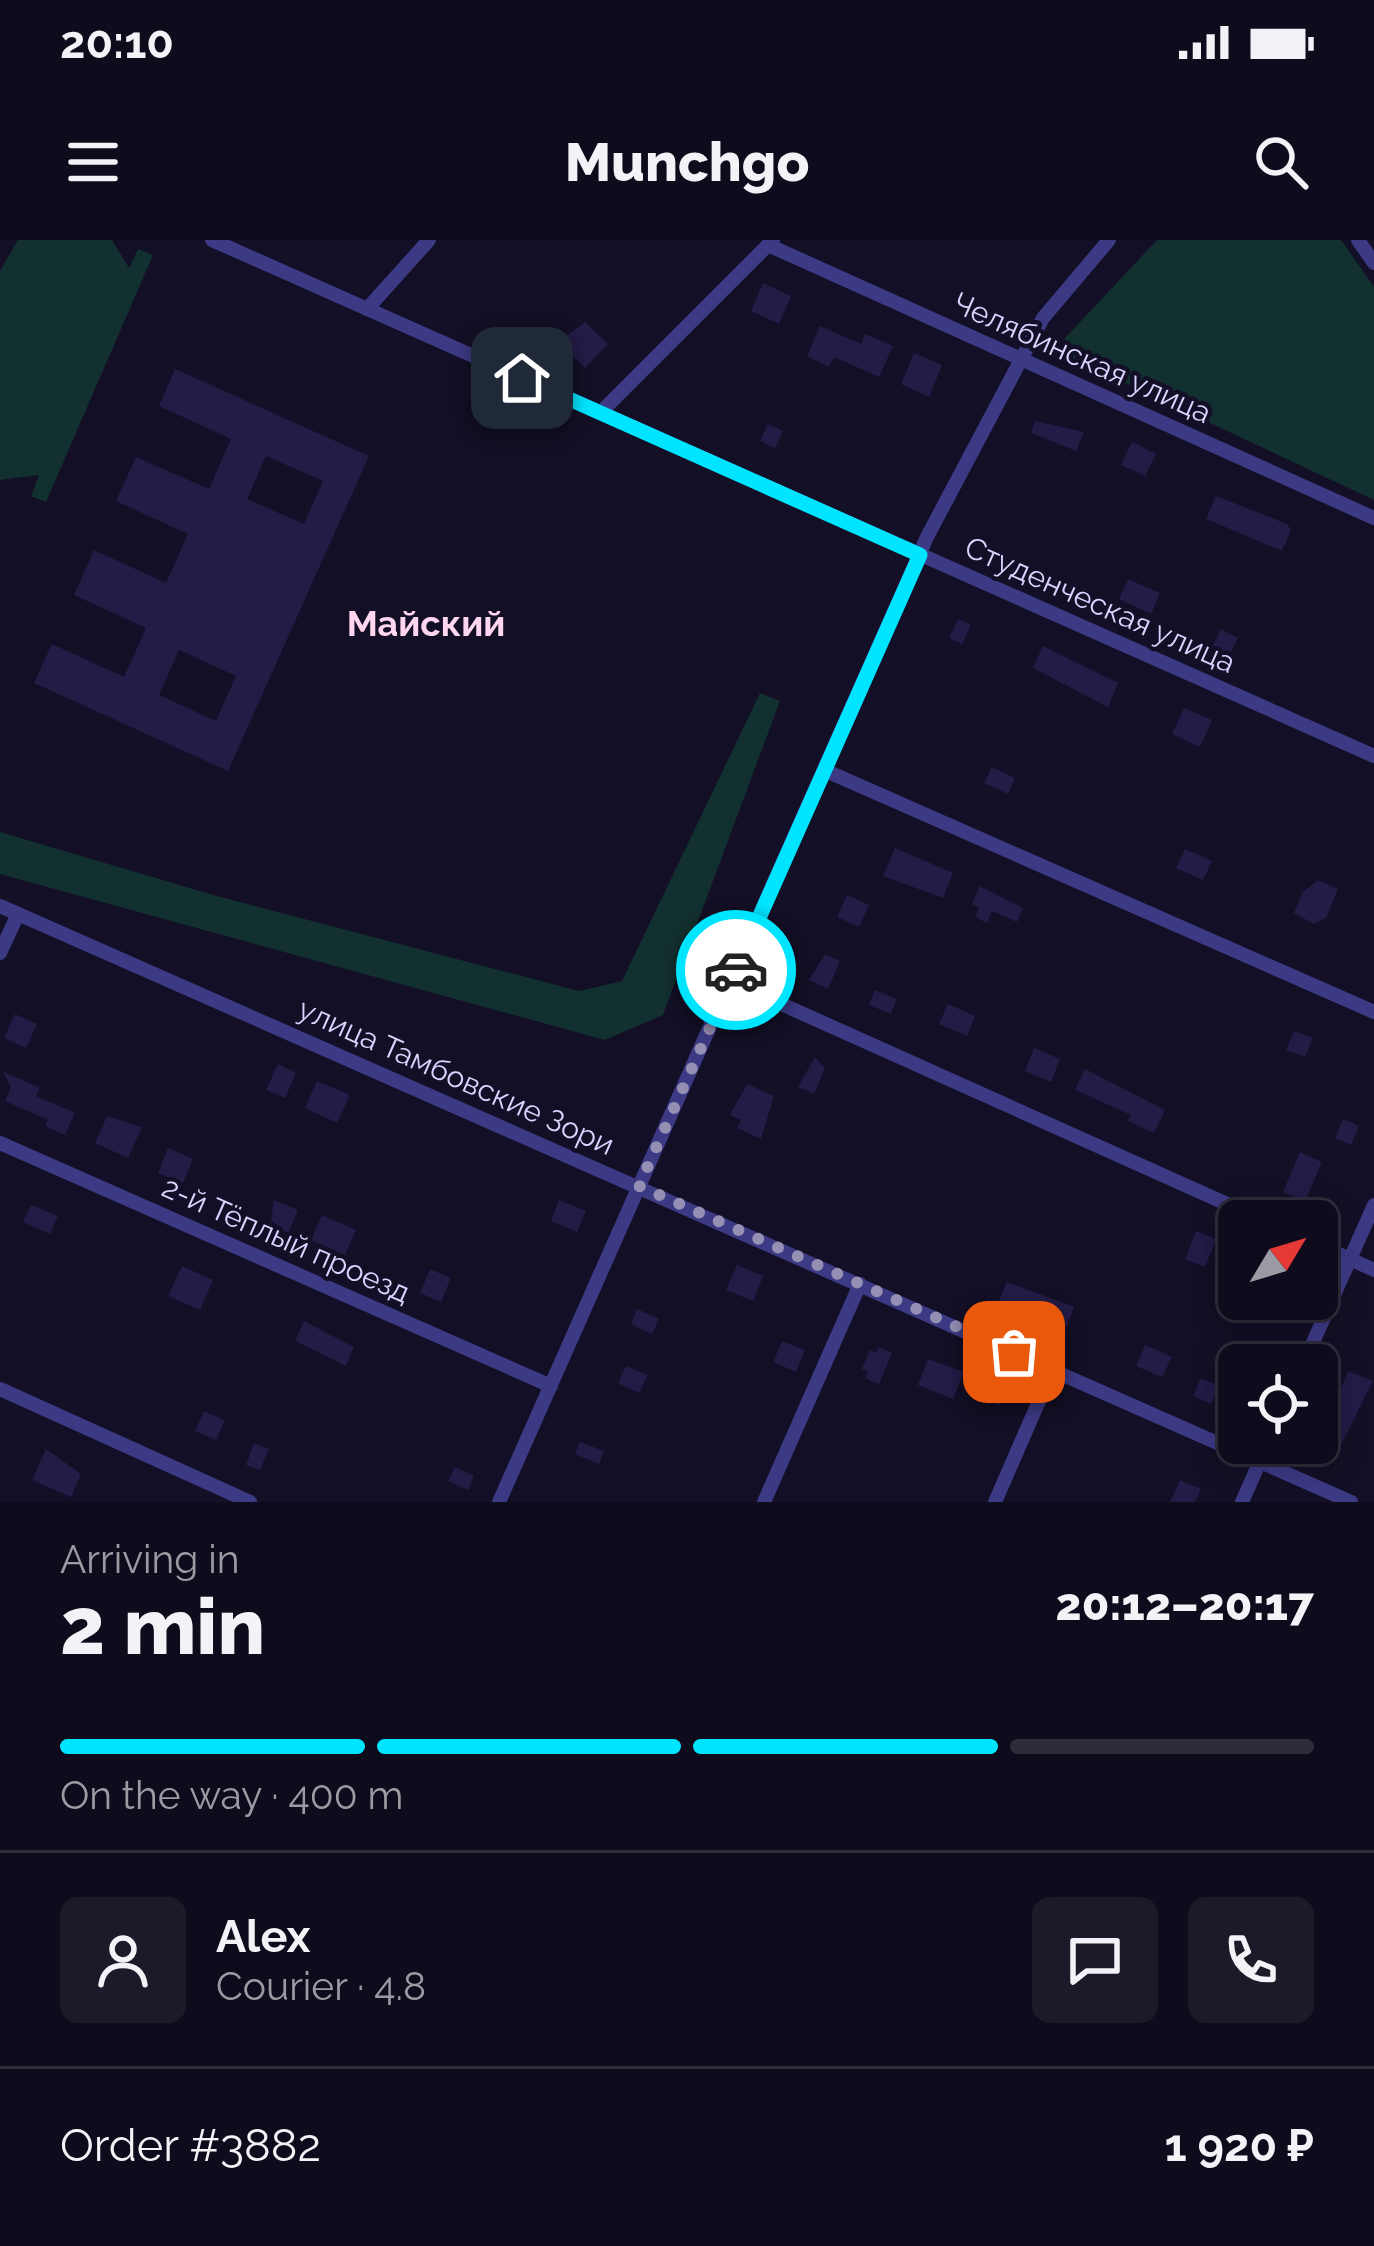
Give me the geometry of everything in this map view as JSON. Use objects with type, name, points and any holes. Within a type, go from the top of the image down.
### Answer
[{"type":"street","name":"Студенческая улица","points":[[212,240],[1374,756]]},
{"type":"street","points":[[367,309],[429,240]]},
{"type":"street","points":[[499,1502],[920,555],[1043,318],[1109,240]]},
{"type":"street","points":[[1358,240],[1374,263]]},
{"type":"street","points":[[600,412],[771,243]]},
{"type":"street","name":"Челябинская улица","points":[[771,243],[1374,518]]},
{"type":"street","points":[[824,770],[1374,1012]]},
{"type":"street","name":"улица Тамбовские Зори","points":[[0,906],[1218,1443]]},
{"type":"street","points":[[0,953],[18,914]]},
{"type":"street","points":[[730,981],[1218,1200]]},
{"type":"street","name":"2-й Тёплый проезд","points":[[0,1143],[551,1386]]},
{"type":"street","points":[[1312,1344],[1374,1205]]},
{"type":"street","points":[[1338,1254],[1374,1270]]},
{"type":"street","points":[[764,1502],[860,1284]]},
{"type":"street","points":[[995,1502],[1053,1370]]},
{"type":"street","points":[[0,1389],[250,1502]]},
{"type":"street","points":[[1242,1502],[1259,1464]]},
{"type":"street","name":"улица Тамбовские Зори","points":[[1265,1464],[1352,1502]]},
{"type":"green space","points":[[18,240],[112,240],[129,268],[138,249],[153,255],[46,502],[31,496],[39,475],[0,480],[0,271]]},
{"type":"green space","points":[[1157,240],[1341,240],[1374,287],[1374,500],[1063,354],[1065,338]]},
{"type":"green space","points":[[760,693],[780,701],[663,1015],[605,1040],[0,874],[0,832],[217,896],[579,991],[622,981]]},
{"type":"building","points":[[763,283],[791,296],[779,324],[751,311]]},
{"type":"building","points":[[585,322],[608,344],[585,368],[559,342]]},
{"type":"building","points":[[820,326],[861,344],[865,334],[893,346],[879,377],[834,357],[829,367],[807,356]]},
{"type":"building","points":[[914,353],[942,365],[929,397],[901,384]]},
{"type":"building","points":[[175,369],[369,456],[228,771],[34,683],[52,644],[124,677],[146,628],[74,595],[94,550],[166,583],[188,534],[116,501],[136,457],[209,489],[231,439],[159,406]],"holes":[[[266,456],[323,481],[304,524],[247,499]],[[179,650],[236,676],[216,721],[159,695]]]},
{"type":"building","points":[[1035,421],[1084,432],[1076,451],[1031,433]]},
{"type":"building","points":[[768,424],[783,431],[775,448],[760,441]]},
{"type":"building","points":[[1132,442],[1156,454],[1145,476],[1121,465]]},
{"type":"building","points":[[1216,496],[1287,524],[1291,530],[1282,551],[1206,519]]},
{"type":"building","points":[[1128,579],[1160,593],[1151,614],[1119,599]]},
{"type":"building","points":[[958,619],[971,625],[962,644],[949,638]]},
{"type":"building","points":[[1221,629],[1238,638],[1230,654],[1213,646]]},
{"type":"building","points":[[1043,646],[1118,683],[1108,707],[1033,668]]},
{"type":"building","points":[[1184,708],[1212,720],[1200,747],[1172,734]]},
{"type":"building","points":[[992,767],[1015,778],[1008,794],[984,783]]},
{"type":"building","points":[[895,848],[953,873],[943,898],[883,876]]},
{"type":"building","points":[[1185,849],[1212,861],[1203,880],[1176,868]]},
{"type":"building","points":[[1318,880],[1338,889],[1326,918],[1314,924],[1294,913],[1303,892]]},
{"type":"building","points":[[980,886],[1023,908],[1017,922],[992,911],[987,923],[975,917],[979,908],[972,904]]},
{"type":"building","points":[[847,895],[869,905],[859,927],[837,917]]},
{"type":"building","points":[[825,954],[840,961],[828,989],[809,980]]},
{"type":"building","points":[[875,990],[897,999],[891,1014],[869,1005]]},
{"type":"building","points":[[948,1004],[975,1016],[967,1036],[939,1024]]},
{"type":"building","points":[[15,1014],[37,1024],[26,1048],[4,1038]]},
{"type":"building","points":[[1294,1031],[1313,1038],[1305,1057],[1286,1050]]},
{"type":"building","points":[[1034,1048],[1060,1059],[1051,1082],[1025,1071]]},
{"type":"building","points":[[815,1057],[825,1068],[814,1094],[798,1087]]},
{"type":"building","points":[[278,1064],[296,1073],[285,1098],[266,1090]]},
{"type":"building","points":[[1085,1069],[1165,1110],[1154,1133],[1128,1121],[1131,1115],[1075,1090]]},
{"type":"building","points":[[2,1071],[40,1088],[36,1096],[75,1113],[65,1135],[45,1126],[48,1120],[5,1101],[11,1087]]},
{"type":"building","points":[[317,1081],[350,1095],[337,1123],[305,1108]]},
{"type":"building","points":[[747,1084],[774,1096],[761,1139],[737,1128],[741,1120],[730,1115]]},
{"type":"building","points":[[107,1116],[142,1127],[128,1158],[95,1143]]},
{"type":"building","points":[[1343,1119],[1359,1126],[1351,1145],[1335,1138]]},
{"type":"building","points":[[168,1148],[193,1159],[183,1183],[158,1173]]},
{"type":"building","points":[[1300,1152],[1322,1162],[1305,1200],[1283,1192]]},
{"type":"building","points":[[274,1200],[298,1210],[288,1234],[271,1220]]},
{"type":"building","points":[[559,1200],[586,1211],[577,1232],[551,1221]]},
{"type":"building","points":[[31,1205],[58,1216],[50,1234],[23,1222]]},
{"type":"building","points":[[322,1215],[356,1230],[345,1255],[311,1240]]},
{"type":"building","points":[[1196,1231],[1216,1239],[1205,1267],[1185,1259]]},
{"type":"building","points":[[737,1265],[763,1276],[753,1301],[726,1290]]},
{"type":"building","points":[[182,1266],[213,1280],[200,1310],[168,1296]]},
{"type":"building","points":[[430,1269],[451,1278],[441,1302],[420,1293]]},
{"type":"building","points":[[1007,1282],[1074,1307],[1067,1326],[1024,1308],[1012,1314],[996,1307]]},
{"type":"building","points":[[637,1309],[659,1319],[652,1334],[631,1324]]},
{"type":"building","points":[[304,1321],[354,1347],[346,1366],[295,1341]]},
{"type":"building","points":[[782,1341],[805,1350],[796,1372],[773,1362]]},
{"type":"building","points":[[1145,1345],[1172,1357],[1162,1377],[1136,1366]]},
{"type":"building","points":[[879,1347],[892,1353],[879,1384],[865,1378],[868,1372],[862,1369],[870,1350],[876,1353]]},
{"type":"building","points":[[928,1359],[964,1372],[953,1399],[918,1385]]},
{"type":"building","points":[[626,1366],[648,1375],[639,1393],[618,1383]]},
{"type":"building","points":[[1348,1371],[1373,1381],[1340,1447],[1338,1446],[1338,1395]]},
{"type":"building","points":[[989,1376],[1009,1384],[999,1405],[980,1397]]},
{"type":"building","points":[[1201,1378],[1218,1386],[1211,1404],[1193,1396]]},
{"type":"building","points":[[204,1411],[225,1420],[216,1440],[195,1431]]},
{"type":"building","points":[[580,1442],[604,1451],[599,1464],[575,1454]]},
{"type":"building","points":[[254,1443],[269,1449],[260,1470],[246,1465]]},
{"type":"building","points":[[46,1449],[81,1474],[71,1497],[32,1480]]},
{"type":"building","points":[[455,1467],[474,1476],[468,1490],[448,1481]]},
{"type":"building","points":[[1180,1480],[1201,1489],[1195,1502],[1170,1502]]},
{"type":"way so far","points":[[736,970],[639,1186],[1014,1352]]},
{"type":"district","name":"Майский","points":[[426,623]]},
{"type":"route","points":[[522,378],[920,555],[736,970]]}]
